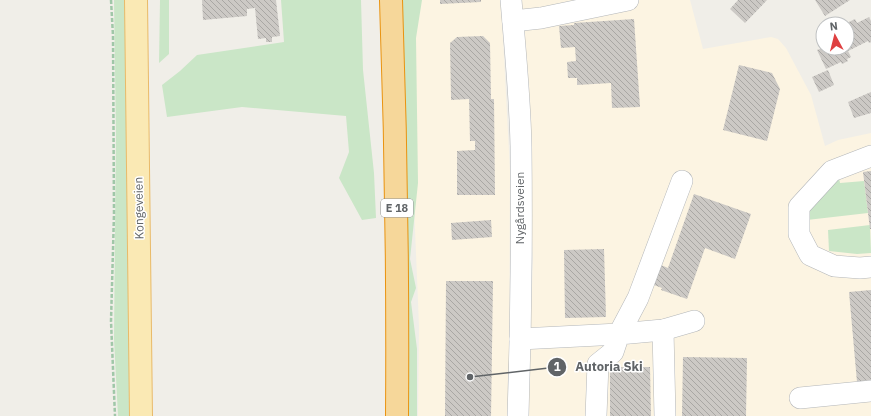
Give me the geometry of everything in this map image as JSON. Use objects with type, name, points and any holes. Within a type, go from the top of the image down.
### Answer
[{"type":"highway","name":"E 18","points":[[379,0],[387,310],[386,416]]},
{"type":"highway","name":"E 18","points":[[391,0],[396,138],[398,311],[397,416]]},
{"type":"main road","name":"Kongeveien","points":[[136,0],[141,416]]},
{"type":"street","name":"Nygårdsveien","points":[[511,0],[521,145],[518,416]]},
{"type":"street","points":[[513,21],[541,18],[628,0]]},
{"type":"street","points":[[871,156],[832,171],[799,207],[799,234],[810,255],[834,266],[860,268],[871,267]]},
{"type":"street","points":[[596,416],[598,364],[613,352],[619,334],[638,298],[682,181]]},
{"type":"street","points":[[520,339],[619,334],[663,330],[694,321]]},
{"type":"street","points":[[663,330],[665,416]]},
{"type":"street","points":[[800,398],[871,391]]},
{"type":"path","points":[[111,0],[113,36],[114,184],[112,321],[115,416]]},
{"type":"shaded area","points":[[409,0],[501,0],[510,171],[509,416],[418,416],[419,326],[412,156]]},
{"type":"shaded area","points":[[520,0],[690,0],[703,49],[771,37],[778,39],[786,48],[811,95],[825,146],[838,140],[871,133],[871,416],[527,416],[533,261]]},
{"type":"green space","points":[[114,0],[128,0],[134,416],[118,416],[114,339],[116,135]]},
{"type":"green space","points":[[160,0],[169,0],[169,54],[159,63]]},
{"type":"green space","points":[[281,0],[361,0],[363,70],[374,173],[376,218],[362,220],[339,178],[349,152],[346,116],[242,107],[167,117],[162,85],[197,55],[284,42]]},
{"type":"green space","points":[[399,0],[422,0],[416,38],[418,183],[410,259],[416,288],[411,302],[417,349],[417,416],[406,416]]},
{"type":"green space","points":[[838,173],[840,183],[864,181],[868,213],[807,220],[806,207]]},
{"type":"green space","points":[[870,225],[871,253],[857,254],[829,251],[828,230]]},
{"type":"building","points":[[202,0],[276,0],[280,36],[272,37],[272,42],[266,42],[266,38],[258,39],[255,8],[247,9],[247,16],[203,20]]},
{"type":"building","points":[[440,0],[481,0],[481,2],[440,4]]},
{"type":"building","points":[[738,0],[767,0],[745,23],[730,9]]},
{"type":"building","points":[[815,0],[850,0],[825,16]]},
{"type":"building","points":[[869,17],[871,21],[871,42],[869,43],[868,41],[855,48],[855,19],[857,23]]},
{"type":"building","points":[[634,19],[640,107],[612,108],[611,83],[577,85],[577,78],[568,78],[567,62],[576,61],[575,47],[561,48],[559,26],[574,25],[574,23]]},
{"type":"building","points":[[483,36],[490,43],[491,99],[494,99],[495,195],[457,195],[457,151],[475,150],[475,141],[470,141],[469,99],[451,100],[450,43],[457,37]]},
{"type":"building","points":[[820,56],[850,56],[847,59],[848,61],[842,64],[841,62],[826,69]]},
{"type":"building","points":[[739,65],[772,73],[780,89],[767,141],[723,130]]},
{"type":"building","points":[[828,70],[834,85],[819,92],[812,77]]},
{"type":"building","points":[[871,92],[871,113],[854,118],[848,102]]},
{"type":"building","points":[[871,171],[871,229],[870,229],[863,172]]},
{"type":"building","points":[[694,194],[751,214],[735,259],[705,248],[687,299],[661,290],[662,288],[654,285],[661,265],[668,268]]},
{"type":"building","points":[[491,220],[492,237],[452,240],[451,223]]},
{"type":"building","points":[[604,249],[606,317],[565,318],[564,250]]},
{"type":"building","points":[[446,281],[493,281],[491,416],[445,416]]},
{"type":"building","points":[[871,290],[871,380],[857,382],[849,292]]},
{"type":"building","points":[[683,357],[747,358],[746,416],[682,416]]},
{"type":"building","points":[[610,367],[650,367],[651,416],[610,416]]},
{"type":"place","name":"Autoria Ski","points":[[470,377]]}]
